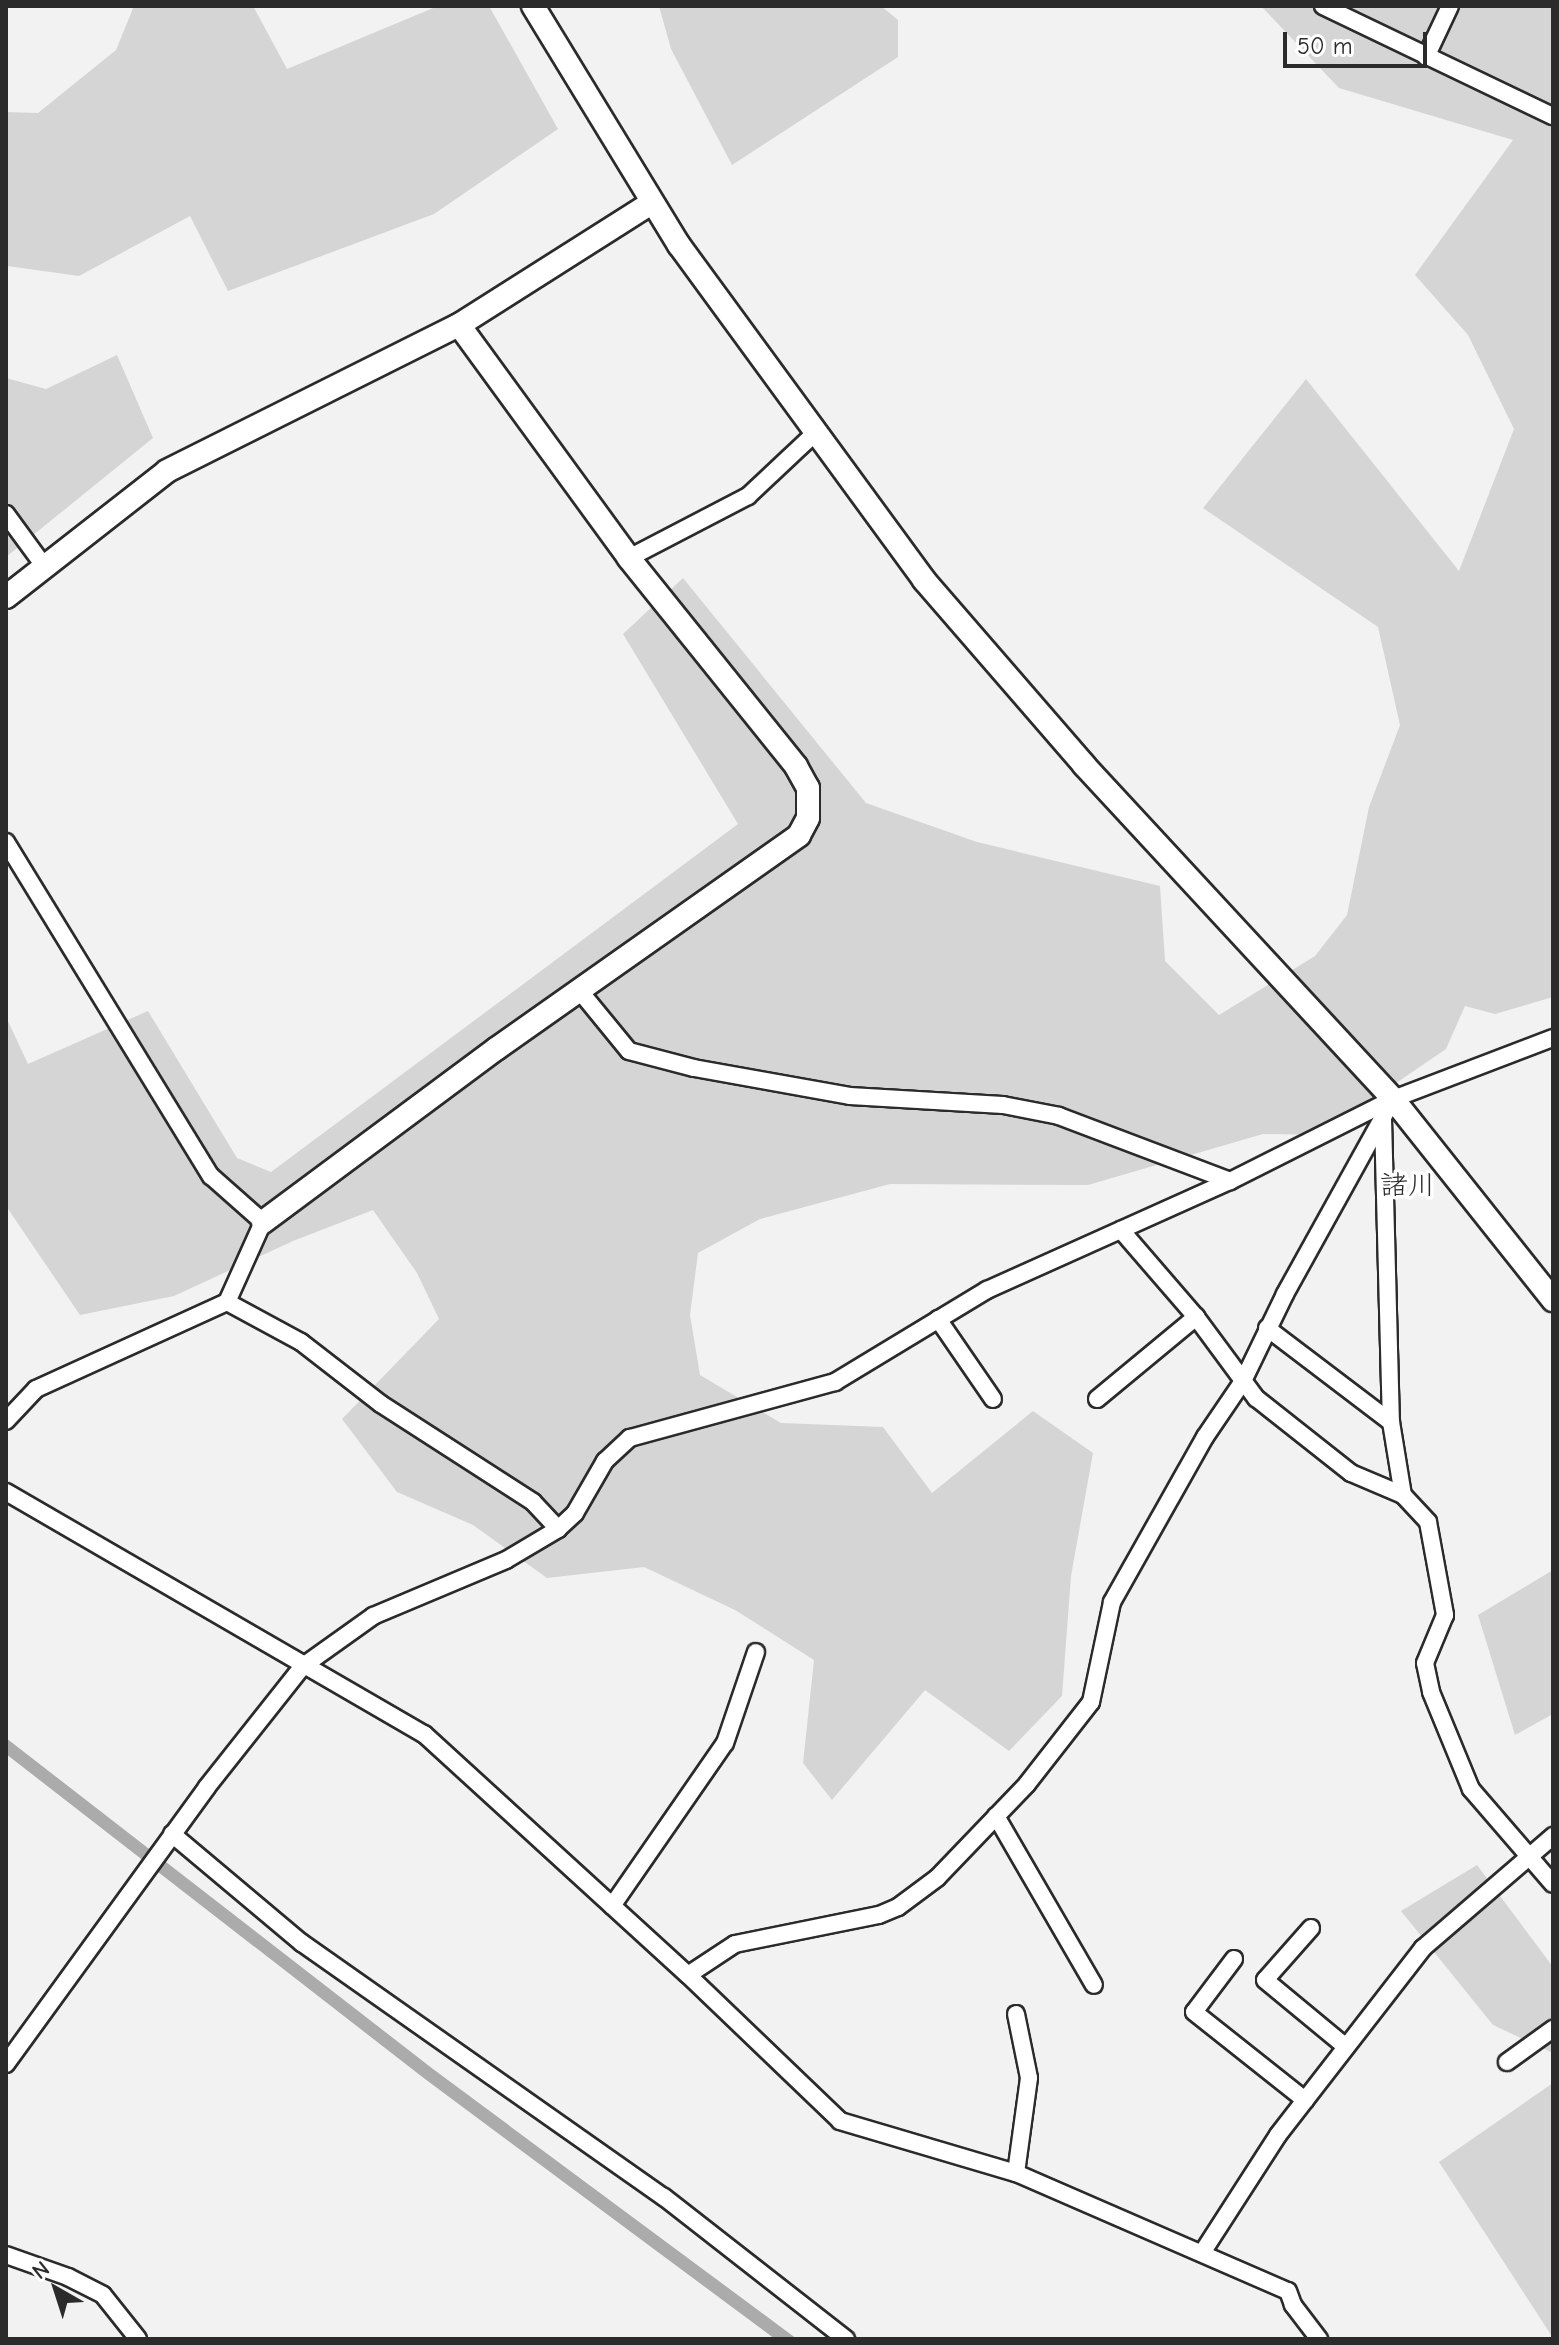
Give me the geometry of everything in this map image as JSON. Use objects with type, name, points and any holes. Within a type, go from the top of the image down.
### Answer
[{"type":"street","points":[[533,6],[651,203],[814,434],[924,580],[1553,1300]]},
{"type":"street","points":[[1323,6],[1553,116]]},
{"type":"street","points":[[1426,57],[1450,6]]},
{"type":"street","points":[[6,597],[167,471],[459,325],[651,203]]},
{"type":"street","points":[[6,1421],[36,1389],[227,1302],[263,1222],[579,990],[799,835],[808,818],[808,788],[796,766],[629,558],[459,325]]},
{"type":"street","points":[[629,558],[748,496],[814,434]]},
{"type":"street","points":[[6,514],[44,566]]},
{"type":"street","points":[[6,842],[211,1176],[263,1222]]},
{"type":"street","points":[[579,990],[629,1051],[694,1068],[850,1096],[1003,1105],[1059,1116],[1230,1181]]},
{"type":"street","points":[[6,2064],[172,1834],[303,1666],[373,1616],[506,1560],[558,1529],[575,1513],[605,1461],[630,1438],[835,1382],[987,1290],[1388,1108],[1553,1038]]},
{"type":"street","points":[[688,1975],[735,1944],[879,1915],[898,1907],[937,1878],[1027,1784],[1091,1702],[1112,1602],[1205,1437],[1243,1381],[1267,1328],[1388,1108]]},
{"type":"street","points":[[1388,1108],[1391,1422],[1403,1495]]},
{"type":"street","points":[[1121,1230],[1196,1317],[1256,1398],[1351,1473],[1403,1495],[1428,1522],[1445,1615],[1425,1663],[1431,1692],[1471,1789],[1553,1884]]},
{"type":"street","points":[[227,1302],[301,1342],[381,1404],[533,1502],[558,1529]]},
{"type":"street","points":[[1097,1399],[1196,1317]]},
{"type":"street","points":[[938,1319],[993,1399]]},
{"type":"street","points":[[1267,1328],[1391,1422]]},
{"type":"street","points":[[6,1492],[424,1734],[688,1975],[840,2121],[1016,2173],[1288,2291],[1293,2305],[1319,2339]]},
{"type":"street","points":[[612,1906],[725,1743],[756,1652]]},
{"type":"street","points":[[996,1816],[1094,1985]]},
{"type":"street","points":[[172,1834],[302,1943],[664,2197],[846,2339]]},
{"type":"street","points":[[1202,2253],[1305,2100],[1423,1948],[1553,1836]]},
{"type":"street","points":[[1311,1928],[1265,1980],[1346,2047]]},
{"type":"street","points":[[1234,1959],[1194,2012],[1305,2100]]},
{"type":"street","points":[[1016,2014],[1029,2078],[1016,2173]]},
{"type":"street","points":[[1507,2062],[1553,2029]]},
{"type":"street","points":[[6,2255],[68,2277],[103,2295],[138,2339]]},
{"type":"shaded area","points":[[134,6],[253,6],[287,69],[438,6],[489,6],[558,129],[434,214],[228,291],[190,216],[79,276],[7,266],[6,112],[38,113],[116,50]]},
{"type":"shaded area","points":[[659,6],[881,6],[898,20],[898,57],[732,165],[671,49]]},
{"type":"shaded area","points":[[1261,6],[1553,6],[1553,997],[1495,1014],[1465,1006],[1446,1049],[1320,1135],[1263,1134],[1088,1185],[890,1184],[760,1219],[698,1253],[690,1315],[700,1375],[781,1423],[883,1427],[932,1493],[1033,1411],[1093,1453],[1071,1576],[1062,1696],[1009,1751],[925,1690],[832,1800],[803,1763],[814,1660],[735,1610],[644,1567],[547,1578],[473,1525],[397,1492],[342,1419],[439,1319],[417,1273],[373,1210],[293,1241],[174,1296],[80,1315],[6,1206],[6,1017],[28,1064],[148,1011],[237,1158],[271,1172],[738,824],[623,634],[683,578],[866,803],[977,842],[1160,886],[1165,961],[1219,1015],[1315,956],[1347,915],[1369,807],[1400,725],[1378,627],[1203,508],[1306,379],[1459,571],[1514,429],[1468,335],[1415,275],[1513,140],[1339,88]]},
{"type":"shaded area","points":[[117,355],[153,438],[6,557],[6,378],[46,389]]},
{"type":"shaded area","points":[[1553,1570],[1553,1714],[1515,1735],[1478,1615]]},
{"type":"shaded area","points":[[6,1738],[433,2069],[797,2339],[775,2339],[425,2079],[6,1754]]},
{"type":"shaded area","points":[[1477,1865],[1553,1967],[1553,2053],[1493,2025],[1401,1911]]},
{"type":"shaded area","points":[[1553,2083],[1553,2338],[1439,2162]]},
{"type":"district","name":"諸川","points":[[1408,1185]]}]
